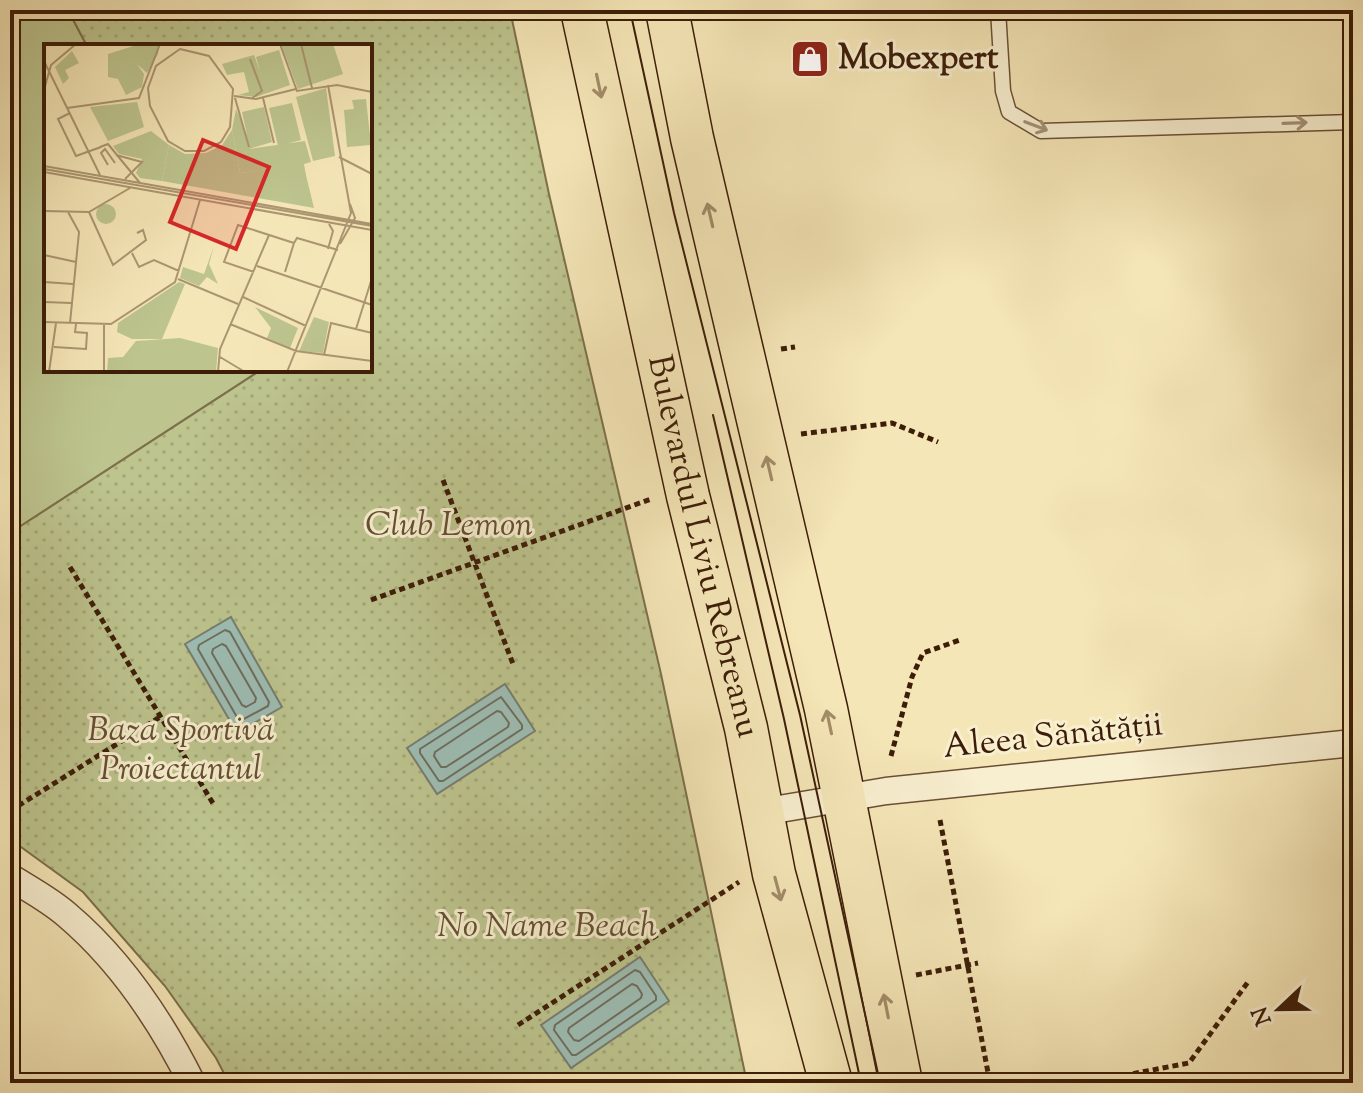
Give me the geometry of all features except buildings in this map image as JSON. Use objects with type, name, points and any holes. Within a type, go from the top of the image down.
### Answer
[{"type":"main road","name":"Bulevardul Liviu Rebreanu","points":[[582,10],[688,496],[746,728],[774,874],[831,1083]]},
{"type":"main road","points":[[667,10],[692,138],[845,798],[901,1083]]},
{"type":"street","name":"Aleea Sănătății","points":[[762,812],[886,791],[1353,743]]},
{"type":"street","points":[[10,877],[66,914],[113,963],[157,1019],[192,1083]]},
{"type":"lane","points":[[998,10],[1003,91],[1009,112],[1041,131],[1353,122]]},
{"type":"path","points":[[781,349],[795,347]]},
{"type":"path","points":[[800,434],[892,423],[938,442]]},
{"type":"path","points":[[443,480],[513,664]]},
{"type":"path","points":[[371,600],[656,498]]},
{"type":"path","points":[[70,567],[214,805]]},
{"type":"path","points":[[891,756],[912,677],[923,653],[960,640]]},
{"type":"path","points":[[10,811],[160,717]]},
{"type":"path","points":[[940,820],[990,1083]]},
{"type":"path","points":[[518,1025],[740,882]]},
{"type":"path","points":[[915,975],[978,963]]},
{"type":"path","points":[[1084,1083],[1189,1063],[1248,982]]},
{"type":"green space","points":[[10,10],[68,10],[86,44],[44,44],[44,372],[258,372],[10,533]]},
{"type":"green space","points":[[68,10],[510,10],[549,194],[661,674],[747,1083],[229,1083],[216,1058],[165,986],[83,892],[10,839],[10,533],[258,372],[372,372],[372,44],[86,44]]},
{"type":"water","points":[[231,617],[282,707],[237,733],[185,644]]},
{"type":"water","points":[[505,684],[535,731],[437,794],[407,748]]},
{"type":"water","points":[[640,957],[669,1001],[571,1068],[541,1025]]},
{"type":"tram line","points":[[630,10],[674,213],[800,715],[880,1083]]},
{"type":"tram line","points":[[713,415],[784,719],[861,1083]]},
{"type":"place","name":"Mobexpert","points":[[810,59]]},
{"type":"park label","name":"Club Lemon","points":[[449,526]]},
{"type":"park label","name":"Baza Sportivă Proiectantul","points":[[181,750]]},
{"type":"park label","name":"No Name Beach","points":[[547,927]]}]
